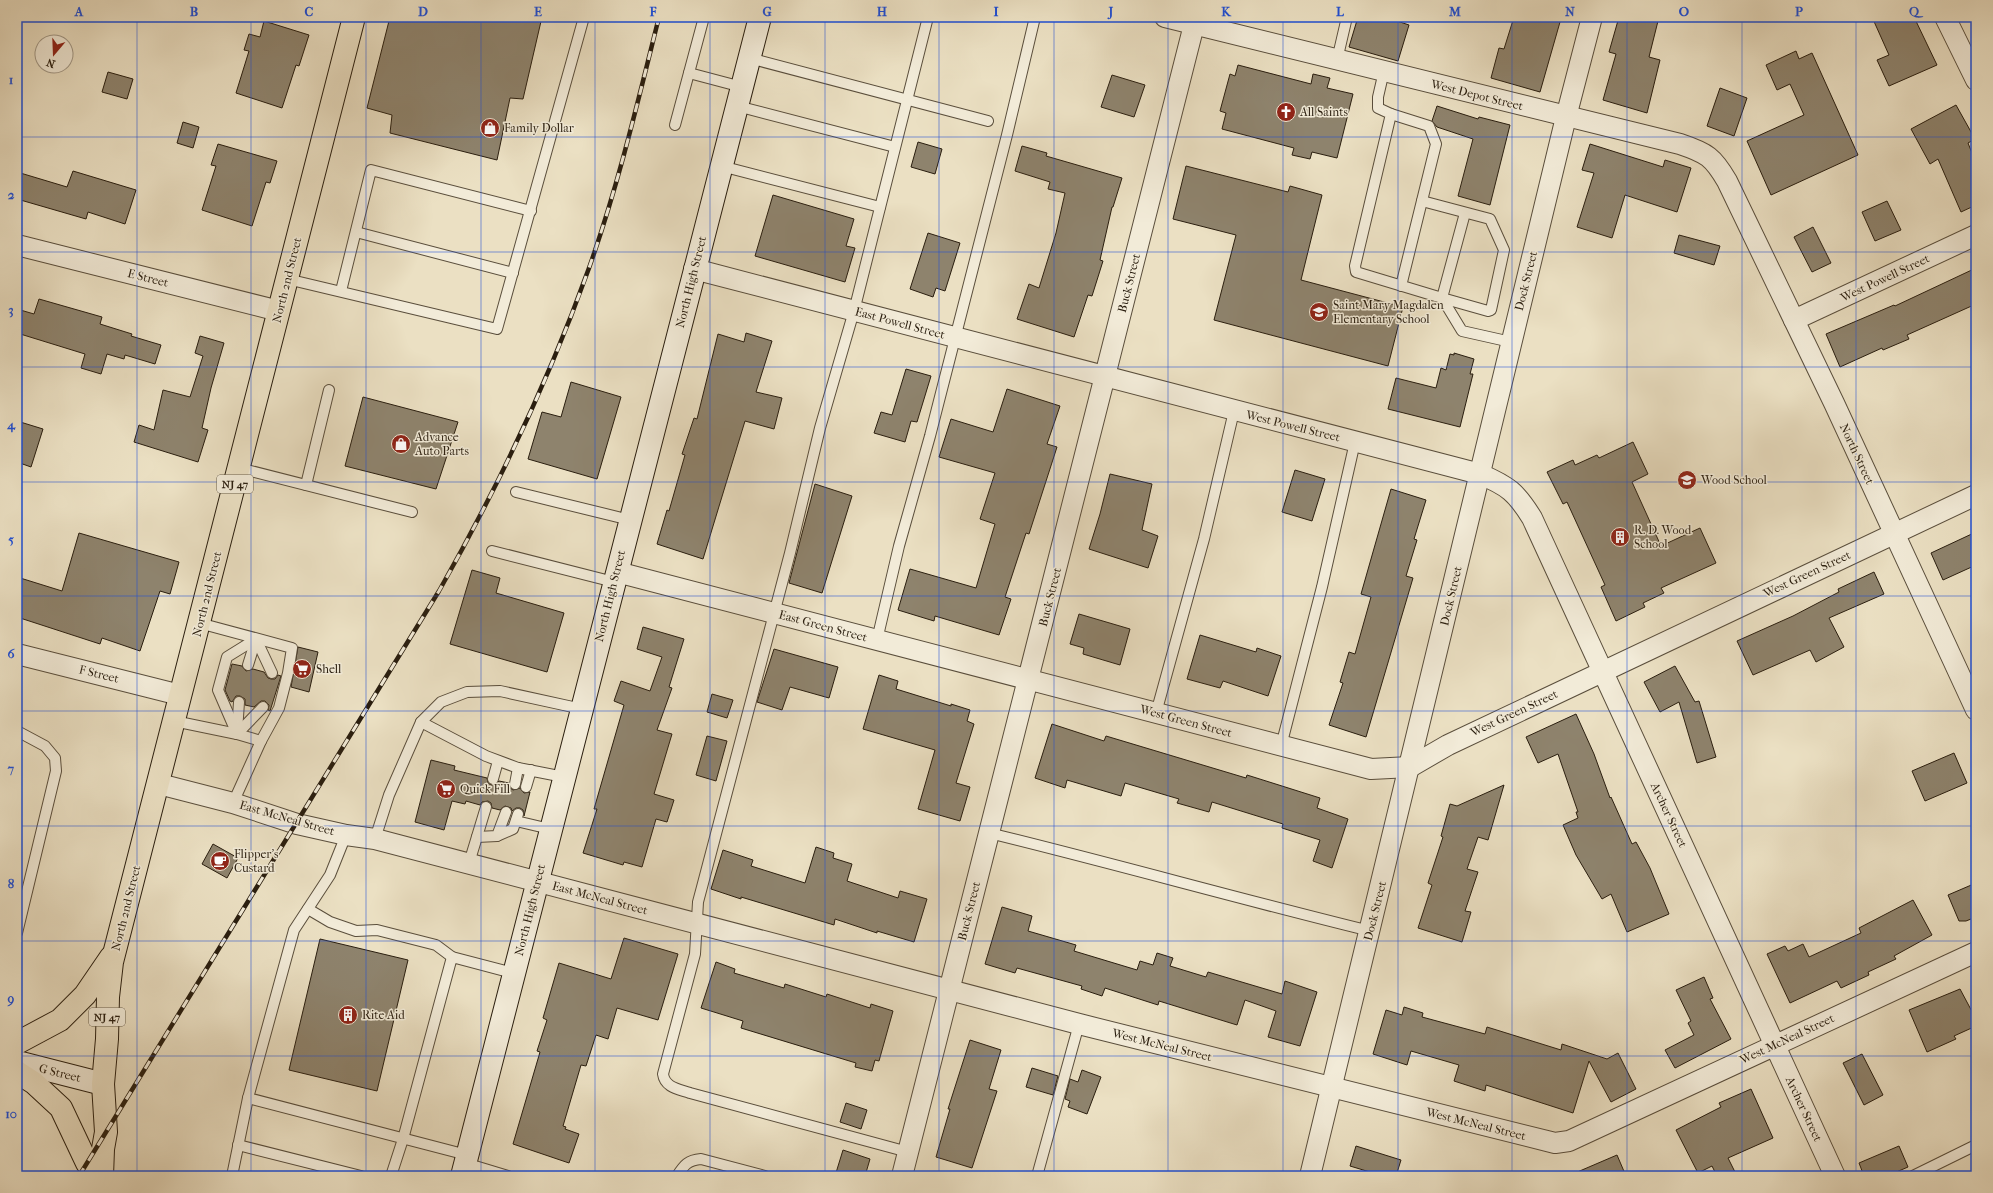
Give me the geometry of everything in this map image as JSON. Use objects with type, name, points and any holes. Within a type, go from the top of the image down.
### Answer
[{"type":"main road","name":"North 2nd Street","points":[[103,1176],[103,1149],[106,1132],[103,1084],[107,1039],[108,997],[115,951],[159,784],[180,695],[354,17]]},
{"type":"main road","points":[[17,1043],[60,1020],[85,995],[115,951]]},
{"type":"main road","points":[[17,1072],[34,1083],[62,1108],[87,1163],[103,1176]]},
{"type":"street","name":"North High Street","points":[[464,1165],[760,17]]},
{"type":"street","name":"West Depot Street","points":[[1165,17],[1196,21],[1337,60],[1697,150],[1710,156],[1720,168],[1735,198]]},
{"type":"street","name":"Dock Street","points":[[1310,1176],[1410,768],[1511,342],[1592,17]]},
{"type":"street","points":[[1945,17],[1976,80]]},
{"type":"street","name":"Buck Street","points":[[902,1176],[1196,21]]},
{"type":"street","name":"North Street","points":[[1735,198],[1894,533],[1970,683],[1976,710]]},
{"type":"street","name":"West Powell Street","points":[[1794,320],[1976,235]]},
{"type":"street","name":"E Street","points":[[17,246],[279,311]]},
{"type":"street","name":"East Powell Street","points":[[694,269],[1106,377]]},
{"type":"street","name":"West Powell Street","points":[[1106,377],[1480,474]]},
{"type":"street","name":"Archer Street","points":[[1480,474],[1500,483],[1513,492],[1532,518],[1835,1176]]},
{"type":"street","name":"West Green Street","points":[[1028,680],[1371,769],[1410,768],[1448,744],[1976,495]]},
{"type":"street","name":"East Green Street","points":[[616,577],[773,613],[1028,680]]},
{"type":"street","name":"F Street","points":[[17,654],[180,695]]},
{"type":"street","name":"East McNeal Street","points":[[159,784],[233,803],[297,824],[346,835],[375,839],[949,990]]},
{"type":"street","name":"West McNeal Street","points":[[949,990],[1332,1088],[1555,1143],[1569,1141],[1976,952]]},
{"type":"street","name":"G Street","points":[[17,1062],[103,1084]]},
{"type":"lane","points":[[287,279],[497,329],[584,17]]},
{"type":"lane","points":[[675,125],[704,17]]},
{"type":"lane","points":[[908,1152],[690,1093],[670,1086],[664,1081],[663,1074],[695,954],[697,923],[702,887],[790,553],[820,428],[854,311],[928,17]]},
{"type":"lane","points":[[877,640],[899,546],[930,436],[1007,135],[1035,17]]},
{"type":"lane","points":[[1337,60],[1347,17]]},
{"type":"lane","points":[[750,58],[907,98],[988,121]]},
{"type":"lane","points":[[1384,72],[1378,97],[1378,108],[1391,114],[1429,126],[1436,144],[1401,286]]},
{"type":"lane","points":[[689,73],[740,97],[895,147]]},
{"type":"lane","points":[[1391,114],[1355,266],[1356,272],[1488,311],[1491,310],[1504,250],[1490,219],[1422,201]]},
{"type":"lane","points":[[721,166],[880,207]]},
{"type":"lane","points":[[341,291],[372,170],[531,211]]},
{"type":"lane","points":[[1465,212],[1442,298],[1462,331],[1511,342]]},
{"type":"lane","points":[[356,232],[513,273]]},
{"type":"lane","points":[[306,485],[328,390]]},
{"type":"lane","points":[[1156,713],[1204,539],[1234,411]]},
{"type":"lane","points":[[1281,746],[1322,587],[1355,442]]},
{"type":"lane","points":[[239,468],[412,512]]},
{"type":"lane","points":[[516,492],[630,520]]},
{"type":"lane","points":[[492,552],[616,577]]},
{"type":"lane","points":[[199,623],[292,648],[288,673],[279,708],[261,741],[233,803]]},
{"type":"lane","points":[[248,665],[256,639]]},
{"type":"lane","points":[[256,639],[272,673]]},
{"type":"lane","points":[[237,734],[218,690],[227,657],[256,639]]},
{"type":"lane","points":[[375,839],[389,795],[421,722],[441,702],[467,692],[500,691],[582,709]]},
{"type":"lane","points":[[237,734],[239,702]]},
{"type":"lane","points":[[237,734],[263,707]]},
{"type":"lane","points":[[174,721],[237,734],[261,741]]},
{"type":"lane","points":[[421,722],[498,761],[518,768],[564,777]]},
{"type":"lane","points":[[17,731],[45,746],[55,758],[56,772],[17,933]]},
{"type":"lane","points":[[493,779],[498,761]]},
{"type":"lane","points":[[514,784],[518,768]]},
{"type":"lane","points":[[526,787],[531,770]]},
{"type":"lane","points":[[469,864],[486,807]]},
{"type":"lane","points":[[497,836],[506,812]]},
{"type":"lane","points":[[477,837],[497,836],[513,829],[517,818],[550,829]]},
{"type":"lane","points":[[989,833],[1146,872],[1266,905],[1370,931]]},
{"type":"lane","points":[[232,1176],[248,1098],[294,930],[330,875],[346,835]]},
{"type":"lane","points":[[308,909],[330,922],[356,931],[377,930],[436,945],[452,957],[514,973]]},
{"type":"lane","points":[[391,1176],[404,1139],[452,957]]},
{"type":"lane","points":[[1037,1176],[1079,1024]]},
{"type":"lane","points":[[248,1098],[404,1139],[464,1165],[508,1176]]},
{"type":"lane","points":[[238,1145],[361,1176]]},
{"type":"lane","points":[[1913,1176],[1976,1145]]},
{"type":"lane","points":[[677,1176],[684,1165],[691,1160],[701,1159],[765,1176]]},
{"type":"building","points":[[390,17],[542,17],[523,99],[510,98],[497,160],[390,133],[392,115],[367,108]]},
{"type":"building","points":[[1358,17],[1385,17],[1409,25],[1398,61],[1349,47]]},
{"type":"building","points":[[1514,17],[1544,17],[1560,22],[1540,92],[1491,78],[1499,48],[1504,49]]},
{"type":"building","points":[[1619,17],[1659,17],[1649,57],[1660,60],[1647,113],[1603,100],[1616,54],[1609,52]]},
{"type":"building","points":[[1872,17],[1914,17],[1937,65],[1889,86],[1877,60],[1889,55]]},
{"type":"building","points":[[264,21],[309,35],[299,66],[296,65],[282,108],[236,93],[249,51],[244,50],[249,34],[260,37]]},
{"type":"building","points":[[1796,51],[1799,59],[1812,53],[1858,155],[1771,195],[1747,141],[1804,115],[1790,84],[1777,90],[1766,65]]},
{"type":"building","name":"All Saints","points":[[1238,65],[1311,84],[1313,74],[1330,78],[1327,88],[1353,94],[1337,158],[1312,152],[1310,159],[1292,155],[1294,148],[1222,129],[1226,113],[1220,111],[1230,74],[1235,76]]},
{"type":"building","points":[[108,72],[133,79],[127,99],[102,92]]},
{"type":"building","points":[[1112,75],[1145,85],[1134,117],[1101,107]]},
{"type":"building","points":[[1720,88],[1747,98],[1734,136],[1707,126]]},
{"type":"building","points":[[1956,105],[1975,139],[1968,143],[1976,163],[1976,205],[1961,212],[1938,159],[1930,164],[1911,129]]},
{"type":"building","points":[[1437,106],[1478,119],[1479,117],[1510,125],[1490,205],[1458,196],[1473,139],[1437,127],[1432,121]]},
{"type":"building","points":[[183,122],[199,127],[193,148],[177,143]]},
{"type":"building","points":[[918,142],[942,149],[935,174],[911,167]]},
{"type":"building","points":[[218,144],[277,161],[270,183],[266,182],[252,226],[202,210],[216,166],[211,165]]},
{"type":"building","points":[[1590,144],[1663,167],[1665,160],[1691,168],[1677,212],[1625,195],[1612,238],[1577,227],[1594,173],[1582,170]]},
{"type":"building","points":[[1022,146],[1047,153],[1046,156],[1122,178],[1112,207],[1100,260],[1103,261],[1092,296],[1088,295],[1074,337],[1017,319],[1029,284],[1039,288],[1056,233],[1065,193],[1048,189],[1050,182],[1015,171]]},
{"type":"building","points":[[1186,166],[1288,192],[1290,186],[1322,195],[1301,280],[1403,307],[1388,366],[1214,320],[1236,235],[1173,219]]},
{"type":"building","points":[[73,171],[136,190],[125,224],[88,212],[86,219],[17,199],[17,172],[67,187]]},
{"type":"building","points":[[773,195],[854,219],[846,246],[855,248],[845,282],[755,256]]},
{"type":"building","points":[[1887,201],[1901,230],[1875,241],[1862,212]]},
{"type":"building","points":[[1813,227],[1831,263],[1812,272],[1794,237]]},
{"type":"building","points":[[928,233],[960,243],[945,291],[936,288],[933,297],[910,289]]},
{"type":"building","points":[[1679,235],[1720,246],[1714,265],[1674,253]]},
{"type":"building","points":[[1976,268],[1976,304],[1907,335],[1909,339],[1883,350],[1882,348],[1840,367],[1826,334],[1894,305],[1895,306]]},
{"type":"building","points":[[39,299],[102,317],[100,324],[132,334],[131,336],[161,345],[155,364],[125,355],[124,359],[107,354],[101,374],[81,368],[85,354],[17,333],[17,309],[34,314]]},
{"type":"building","points":[[746,333],[772,341],[756,392],[782,398],[774,429],[745,421],[703,559],[657,544],[667,510],[669,511],[685,455],[682,454],[694,418],[697,419],[718,334],[744,342]]},
{"type":"building","points":[[200,336],[224,343],[211,388],[202,428],[208,430],[198,462],[134,442],[139,425],[154,430],[163,390],[190,397],[203,356],[195,353]]},
{"type":"building","points":[[1454,353],[1474,359],[1470,374],[1473,374],[1460,427],[1388,409],[1396,378],[1436,388],[1441,368],[1446,370],[1450,354],[1454,355]]},
{"type":"building","points":[[906,369],[931,376],[917,422],[911,421],[905,442],[874,433],[881,412],[892,415]]},
{"type":"building","points":[[571,382],[621,397],[597,479],[528,459],[542,412],[561,417]]},
{"type":"building","points":[[1007,389],[1060,406],[1047,444],[1057,447],[1029,534],[1026,533],[1005,597],[1011,599],[999,635],[935,616],[934,621],[898,610],[910,569],[976,588],[995,524],[980,519],[995,473],[939,457],[951,419],[993,432]]},
{"type":"building","name":"Advance Auto Parts","points":[[363,397],[458,422],[436,489],[345,466]]},
{"type":"building","points":[[17,421],[43,429],[31,467],[17,462]]},
{"type":"building","name":"R. D. Wood School","points":[[1633,442],[1648,474],[1632,482],[1661,546],[1700,528],[1716,563],[1661,588],[1664,593],[1643,603],[1645,607],[1616,621],[1601,587],[1605,585],[1567,502],[1563,504],[1547,472],[1573,460],[1575,465],[1597,455],[1599,458]]},
{"type":"building","points":[[1295,470],[1325,479],[1312,521],[1282,512]]},
{"type":"building","points":[[1110,474],[1152,484],[1142,530],[1158,536],[1148,568],[1089,549]]},
{"type":"building","points":[[815,484],[852,496],[822,593],[789,583]]},
{"type":"building","points":[[1391,489],[1426,500],[1414,539],[1417,540],[1406,576],[1413,578],[1366,737],[1329,725],[1343,683],[1340,682],[1349,652],[1355,654],[1371,597],[1361,594]]},
{"type":"building","points":[[1976,532],[1976,565],[1943,580],[1931,553]]},
{"type":"building","points":[[79,533],[179,562],[170,594],[160,591],[140,651],[102,638],[100,644],[17,617],[17,577],[62,591]]},
{"type":"building","points":[[472,570],[500,578],[496,593],[564,613],[547,672],[450,644]]},
{"type":"building","points":[[1874,572],[1884,594],[1829,618],[1844,647],[1816,662],[1810,650],[1753,675],[1737,641],[1793,616],[1839,592],[1838,589]]},
{"type":"building","points":[[1079,614],[1130,629],[1120,665],[1083,654],[1084,648],[1070,644]]},
{"type":"building","points":[[643,627],[684,639],[669,687],[672,688],[657,730],[672,734],[654,794],[674,800],[667,822],[656,819],[642,867],[624,862],[623,865],[583,853],[597,809],[594,809],[624,705],[614,701],[621,681],[650,691],[662,657],[637,649]]},
{"type":"building","points":[[1200,635],[1256,652],[1257,648],[1281,656],[1268,696],[1223,681],[1220,688],[1187,679]]},
{"type":"building","name":"Shell","points":[[298,647],[318,652],[309,692],[291,687]]},
{"type":"building","points":[[774,649],[838,667],[829,698],[790,687],[782,710],[757,702]]},
{"type":"building","points":[[232,664],[242,666],[246,671],[253,669],[264,672],[268,678],[271,679],[275,679],[278,675],[281,676],[270,711],[268,710],[269,705],[265,701],[261,701],[254,707],[245,705],[245,699],[240,696],[236,696],[232,702],[230,701],[225,690]]},
{"type":"building","points":[[1675,666],[1695,702],[1699,701],[1716,757],[1697,763],[1679,702],[1660,712],[1644,682]]},
{"type":"building","points":[[879,675],[898,681],[896,689],[951,706],[951,704],[970,710],[967,721],[974,724],[956,783],[970,787],[960,821],[918,809],[935,750],[863,729]]},
{"type":"building","points":[[712,694],[733,700],[727,718],[707,712]]},
{"type":"building","points":[[1576,714],[1594,754],[1610,798],[1611,797],[1632,844],[1636,842],[1650,868],[1669,914],[1627,932],[1611,894],[1602,899],[1576,855],[1563,825],[1578,818],[1576,812],[1578,812],[1558,754],[1538,763],[1526,737]]},
{"type":"building","points":[[1052,724],[1104,741],[1106,736],[1246,778],[1247,775],[1320,798],[1317,808],[1348,819],[1332,868],[1313,861],[1320,840],[1282,828],[1283,824],[1212,802],[1209,812],[1177,803],[1179,799],[1125,783],[1121,796],[1067,780],[1065,788],[1035,778]]},
{"type":"building","points":[[707,736],[727,741],[716,781],[696,775]]},
{"type":"building","points":[[1954,753],[1967,783],[1925,801],[1912,771]]},
{"type":"building","name":"Quick Fill","points":[[431,760],[455,766],[454,770],[487,778],[488,783],[491,785],[495,785],[499,781],[509,783],[509,787],[513,790],[520,788],[524,793],[530,792],[524,816],[523,810],[520,808],[516,808],[512,811],[511,808],[505,806],[500,810],[492,808],[491,803],[488,801],[482,802],[480,805],[466,801],[465,804],[452,801],[444,830],[415,822]]},
{"type":"building","points":[[1504,785],[1488,840],[1478,837],[1467,869],[1478,872],[1465,911],[1471,912],[1462,942],[1418,928],[1432,885],[1428,883],[1443,837],[1441,836],[1450,804],[1457,806]]},
{"type":"building","name":"Flipper's Custard","points":[[213,844],[238,858],[227,878],[202,864]]},
{"type":"building","points":[[816,847],[834,853],[833,858],[852,864],[847,881],[898,898],[900,891],[927,899],[914,942],[877,931],[877,933],[835,919],[834,925],[711,889],[723,850],[753,860],[751,866],[805,883]]},
{"type":"building","points":[[1976,883],[1976,917],[1966,921],[1959,921],[1948,895]]},
{"type":"building","points":[[1913,900],[1932,935],[1894,956],[1896,959],[1868,972],[1869,975],[1841,988],[1837,981],[1790,1003],[1767,954],[1785,946],[1788,951],[1803,944],[1809,957],[1861,933],[1859,928]]},
{"type":"building","points":[[1002,907],[1032,916],[1028,931],[1076,945],[1074,951],[1137,970],[1140,961],[1153,965],[1157,953],[1173,958],[1170,966],[1206,977],[1208,972],[1282,994],[1285,981],[1317,992],[1300,1046],[1268,1037],[1276,1011],[1245,1000],[1237,1025],[1159,1001],[1158,1005],[1105,988],[1102,996],[1081,989],[1082,986],[1017,968],[1015,973],[985,964]]},
{"type":"building","points":[[624,938],[678,954],[658,1020],[617,1008],[608,1039],[596,1035],[586,1066],[581,1065],[563,1126],[566,1127],[565,1129],[579,1134],[569,1163],[513,1144],[540,1052],[537,1051],[547,1020],[543,1018],[559,963],[611,979]]},
{"type":"building","name":"Rite Aid","points":[[320,939],[408,960],[377,1091],[289,1070]]},
{"type":"building","points":[[716,962],[735,969],[734,973],[784,988],[785,984],[826,997],[827,994],[870,1008],[871,1004],[893,1011],[879,1061],[875,1060],[872,1071],[855,1067],[856,1063],[741,1028],[743,1021],[701,1008]]},
{"type":"building","points":[[1704,977],[1713,998],[1710,999],[1731,1039],[1675,1068],[1665,1050],[1694,1035],[1688,1023],[1691,1021],[1676,990]]},
{"type":"building","points":[[1960,989],[1976,1019],[1976,1026],[1954,1036],[1956,1039],[1927,1052],[1909,1010]]},
{"type":"building","points":[[1404,1007],[1423,1013],[1422,1017],[1485,1034],[1487,1027],[1561,1050],[1562,1044],[1607,1059],[1618,1053],[1636,1089],[1611,1102],[1589,1061],[1573,1113],[1486,1085],[1485,1091],[1454,1081],[1459,1065],[1411,1051],[1407,1065],[1373,1054],[1386,1010],[1402,1015]]},
{"type":"building","points":[[970,1040],[1001,1050],[989,1089],[997,1091],[972,1168],[936,1157],[950,1109],[948,1109]]},
{"type":"building","points":[[1862,1054],[1883,1095],[1864,1105],[1843,1063]]},
{"type":"building","points":[[1032,1068],[1058,1076],[1053,1095],[1026,1087]]},
{"type":"building","points":[[1082,1070],[1101,1077],[1087,1114],[1068,1107],[1070,1101],[1065,1099],[1070,1079],[1078,1082]]},
{"type":"building","points":[[1751,1089],[1773,1138],[1728,1158],[1737,1176],[1717,1176],[1712,1166],[1698,1173],[1676,1130],[1721,1107],[1719,1103]]},
{"type":"building","points":[[846,1103],[867,1110],[861,1129],[840,1122]]},
{"type":"building","points":[[1356,1146],[1401,1160],[1396,1176],[1383,1176],[1350,1166]]},
{"type":"building","points":[[1899,1146],[1908,1167],[1887,1176],[1864,1176],[1859,1163]]},
{"type":"building","points":[[843,1150],[870,1159],[865,1176],[835,1176]]},
{"type":"building","points":[[1617,1155],[1626,1176],[1568,1176]]},
{"type":"railway","points":[[79,1176],[439,591],[502,473],[540,392],[589,268],[618,175],[659,17]]},
{"type":"place","name":"All Saints","points":[[1286,112]]},
{"type":"place","name":"Family Dollar","points":[[490,128]]},
{"type":"place","name":"Saint Mary Magdalen Elementary School","points":[[1319,312]]},
{"type":"place","name":"Advance Auto Parts","points":[[401,444]]},
{"type":"place","name":"Wood School","points":[[1687,480]]},
{"type":"place","name":"R. D. Wood School","points":[[1620,537]]},
{"type":"place","name":"Shell","points":[[302,669]]},
{"type":"place","name":"Quick Fill","points":[[446,789]]},
{"type":"place","name":"Flipper's Custard","points":[[220,861]]},
{"type":"place","name":"Rite Aid","points":[[348,1015]]}]
